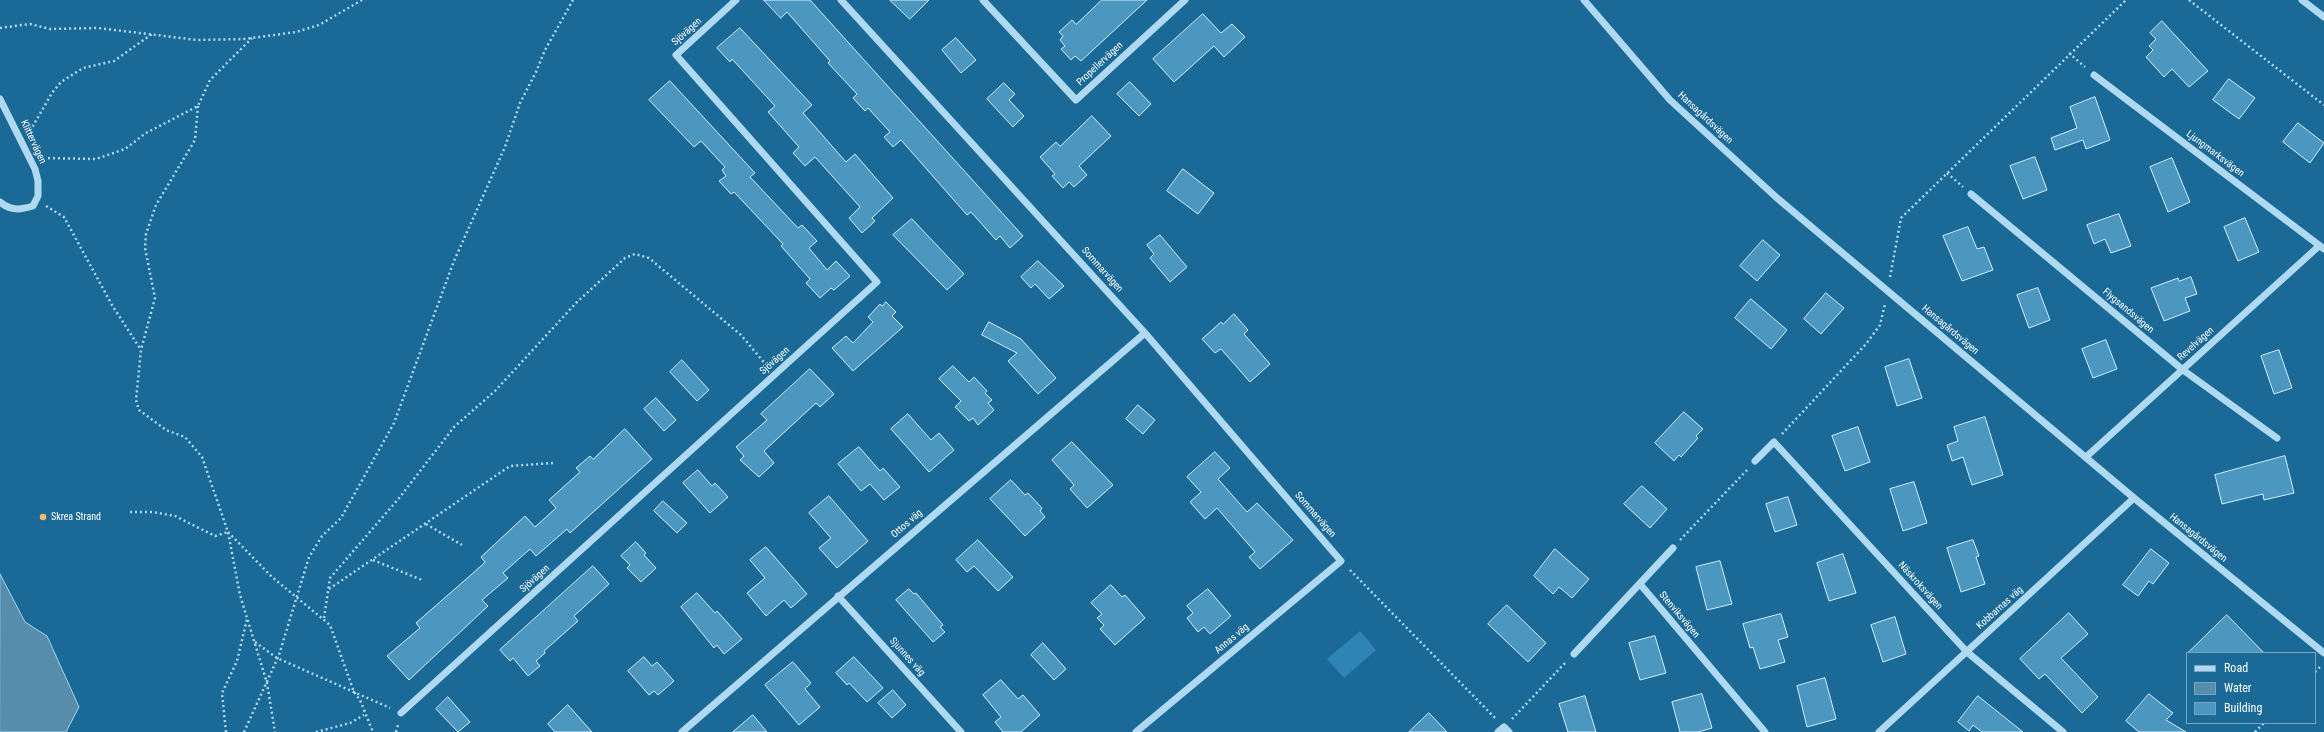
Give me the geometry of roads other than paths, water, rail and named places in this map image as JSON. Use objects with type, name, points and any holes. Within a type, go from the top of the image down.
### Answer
[{"type":"street","name":"Sjövägen","points":[[401,714],[877,282],[676,55],[736,0]]},
{"type":"street","name":"Sommarvägen","points":[[841,0],[1145,333],[1341,561]]},
{"type":"street","name":"Propellervägen","points":[[983,0],[1076,100],[1185,0]]},
{"type":"street","name":"Hansagårdsvägen","points":[[1584,0],[1670,100],[1777,198],[2134,498],[2324,653]]},
{"type":"street","points":[[2302,0],[2324,17]]},
{"type":"street","name":"Ljungmarksvägen","points":[[2094,75],[2322,248]]},
{"type":"street","name":"Klittervägen","points":[[0,100],[29,157],[38,181],[38,196],[33,206],[18,210],[6,207],[0,202]]},
{"type":"street","name":"Flygsandsvägen","points":[[1971,194],[2183,370],[2277,438]]},
{"type":"street","name":"Revelvägen","points":[[2086,457],[2322,248]]},
{"type":"street","name":"Ottos väg","points":[[682,732],[1145,333]]},
{"type":"street","name":"Näskroksvägen","points":[[1755,461],[1774,442],[1967,652],[2063,732]]},
{"type":"street","name":"Kobbarnas väg","points":[[1879,732],[2134,498]]},
{"type":"street","points":[[1574,654],[1673,548]]},
{"type":"street","name":"Annas väg","points":[[1136,732],[1341,561]]},
{"type":"street","name":"Stenviksvägen","points":[[1640,584],[1765,732]]},
{"type":"street","name":"Sjunnes väg","points":[[838,596],[960,732]]},
{"type":"water","points":[[0,574],[25,622],[47,636],[79,707],[66,732],[0,732]]},
{"type":"place","name":"Skrea Strand","points":[[43,517]]}]
